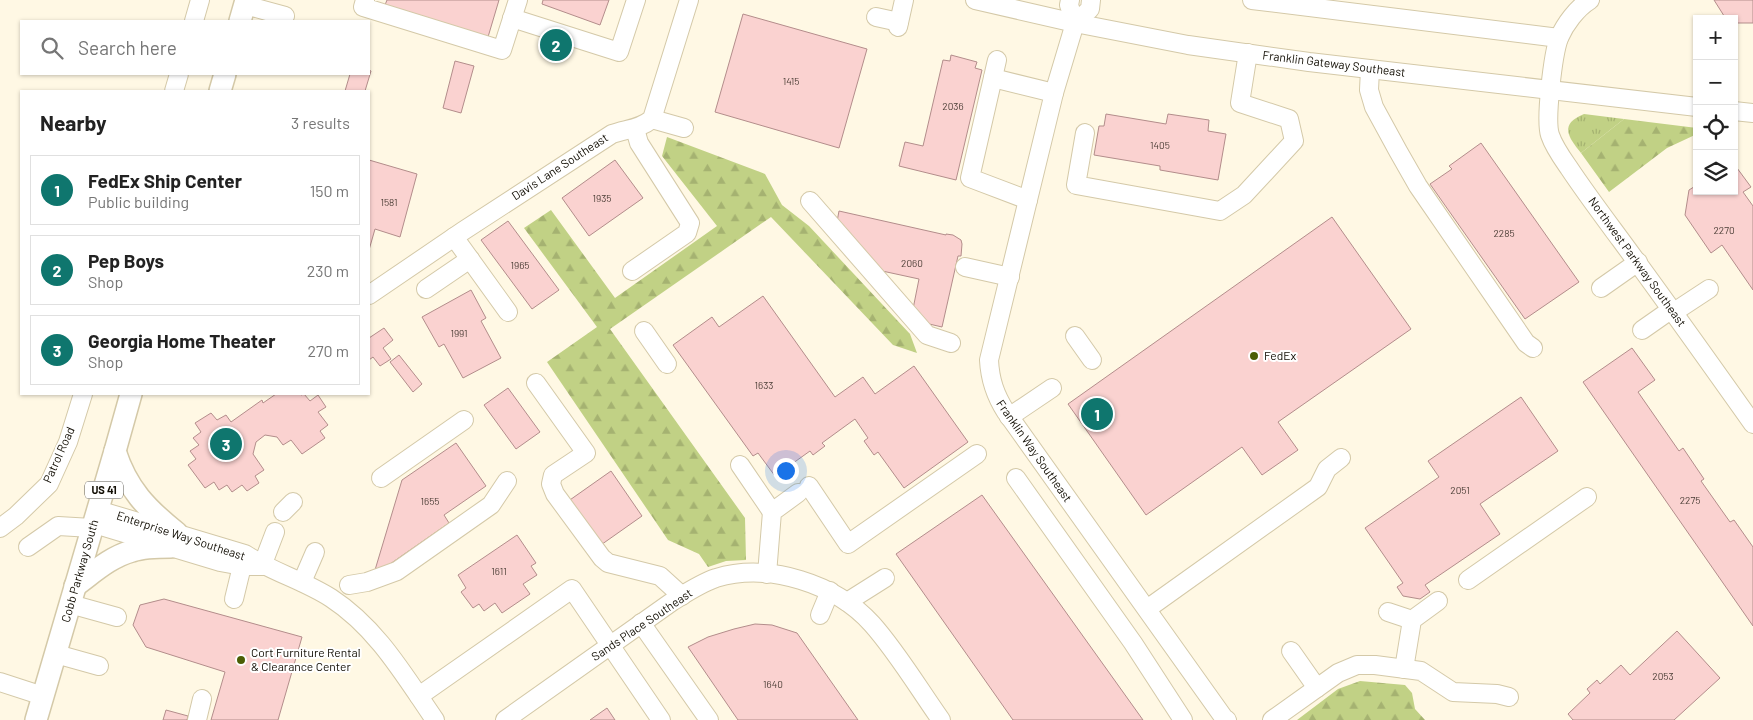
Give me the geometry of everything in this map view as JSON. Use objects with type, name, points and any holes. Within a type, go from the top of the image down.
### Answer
[{"type":"main road","points":[[220,90],[225,75]]},
{"type":"main road","name":"Cobb Parkway South","points":[[36,720],[116,451],[131,395]]},
{"type":"main road","points":[[73,595],[98,569],[121,555],[133,550],[174,540],[136,494],[124,474],[116,451]]},
{"type":"street","points":[[194,20],[200,0]]},
{"type":"street","points":[[365,0],[363,7],[502,50],[518,0]]},
{"type":"street","points":[[512,18],[619,52],[636,0]]},
{"type":"street","points":[[684,128],[652,119],[689,0]]},
{"type":"street","points":[[876,17],[898,25],[904,0]]},
{"type":"street","name":"Franklin Gateway Southeast","points":[[975,0],[1075,23],[1188,45],[1370,69],[1693,107]]},
{"type":"street","points":[[1015,10],[1033,0]]},
{"type":"street","points":[[1070,0],[1069,5],[1075,23],[1090,10],[1091,0]]},
{"type":"street","points":[[1252,0],[1559,38],[1566,26],[1587,1]]},
{"type":"street","points":[[244,9],[285,16]]},
{"type":"street","name":"Franklin Way Southeast","points":[[1075,23],[1054,93],[989,360],[992,384],[997,399],[1009,417],[1227,720]]},
{"type":"street","name":"Northwest Parkway Southeast","points":[[1559,38],[1548,123],[1550,135],[1556,148],[1582,188],[1638,262],[1753,424]]},
{"type":"street","points":[[1085,133],[1076,185],[1220,211],[1244,195],[1294,141],[1289,119],[1240,103],[1248,53]]},
{"type":"street","points":[[997,60],[970,178],[1028,200]]},
{"type":"street","points":[[1370,69],[1369,90],[1374,107],[1418,186],[1526,343],[1533,348]]},
{"type":"street","points":[[174,90],[179,75]]},
{"type":"street","points":[[993,78],[1054,93]]},
{"type":"street","points":[[1738,111],[1753,113]]},
{"type":"street","name":"Davis Lane Southeast","points":[[370,293],[377,282],[454,237],[612,134],[623,130],[635,129],[645,125],[652,119]]},
{"type":"street","points":[[632,271],[687,233],[690,223],[639,143],[635,129]]},
{"type":"street","points":[[810,201],[927,335],[951,343]]},
{"type":"street","points":[[454,237],[508,312]]},
{"type":"street","points":[[426,289],[470,259]]},
{"type":"street","points":[[1599,287],[1638,262]]},
{"type":"street","points":[[966,272],[1010,277]]},
{"type":"street","points":[[1642,330],[1708,289]]},
{"type":"street","points":[[644,331],[667,364]]},
{"type":"street","points":[[1075,336],[1092,360]]},
{"type":"street","points":[[536,383],[586,453],[553,475],[551,484],[555,494],[602,558],[608,563],[660,576],[682,596]]},
{"type":"street","points":[[1009,417],[1052,388]]},
{"type":"street","name":"Patrol Road","points":[[0,528],[16,516],[48,484],[68,442],[83,395]]},
{"type":"street","points":[[381,478],[464,420]]},
{"type":"street","points":[[772,512],[804,489],[848,544],[888,509],[977,454]]},
{"type":"street","points":[[1147,609],[1318,487],[1327,469],[1341,458]]},
{"type":"street","points":[[740,465],[772,512],[768,574]]},
{"type":"street","points":[[1016,478],[1133,643],[1183,720]]},
{"type":"street","points":[[340,605],[352,580],[367,582],[398,571],[491,505],[507,481]]},
{"type":"street","points":[[1468,580],[1587,497]]},
{"type":"street","name":"Enterprise Way Southeast","points":[[28,547],[58,526],[95,520],[174,540],[245,554],[262,566],[302,582],[357,617],[389,652],[435,720]]},
{"type":"street","points":[[262,566],[275,532]]},
{"type":"street","name":"Enterprise Way Southeast","points":[[174,540],[220,562],[242,566],[262,566]]},
{"type":"street","points":[[302,582],[315,552]]},
{"type":"street","points":[[234,599],[242,566]]},
{"type":"street","name":"Sands Place Southeast","points":[[505,720],[682,596],[716,578],[734,575],[768,574],[782,575],[819,586],[857,609],[873,625],[942,720]]},
{"type":"street","points":[[847,602],[885,578]]},
{"type":"street","points":[[419,696],[572,589],[660,720]]},
{"type":"street","points":[[820,615],[830,592]]},
{"type":"street","points":[[73,595],[117,617]]},
{"type":"street","points":[[1404,669],[1412,620],[1438,601]]},
{"type":"street","points":[[1388,612],[1412,620]]},
{"type":"street","points":[[641,623],[708,720]]},
{"type":"street","points":[[1290,651],[1317,688]]},
{"type":"street","points":[[56,654],[99,666]]},
{"type":"street","points":[[1272,720],[1338,673],[1357,666],[1375,664],[1421,671],[1453,692],[1497,694],[1509,697]]},
{"type":"street","points":[[0,682],[43,696]]},
{"type":"street","points":[[196,720],[202,699]]},
{"type":"green space","points":[[1584,114],[1624,119],[1581,153],[1572,142],[1568,131],[1571,122]]},
{"type":"green space","points":[[1624,119],[1693,128],[1693,136],[1667,148],[1609,192],[1581,153]]},
{"type":"green space","points":[[667,137],[765,174],[782,205],[809,226],[910,334],[917,353],[893,345],[771,217],[610,329],[745,518],[746,560],[726,561],[708,567],[699,554],[668,540],[547,362],[597,327],[524,228],[551,210],[615,298],[717,226],[662,156]]},
{"type":"green space","points":[[1360,681],[1405,685],[1412,693],[1415,709],[1425,720],[1297,720],[1338,689]]},
{"type":"building","points":[[387,0],[499,0],[488,37],[385,5]]},
{"type":"building","points":[[543,0],[609,0],[600,25],[542,4]]},
{"type":"building","points":[[1714,0],[1753,0],[1753,23],[1738,23],[1738,15],[1723,15]]},
{"type":"building","points":[[743,14],[867,49],[839,148],[715,112]]},
{"type":"building","points":[[951,55],[977,62],[975,68],[982,70],[956,180],[899,166],[905,142],[923,146],[943,60],[950,61]]},
{"type":"building","points":[[455,61],[474,66],[461,113],[443,108]]},
{"type":"building","points":[[350,75],[370,75],[365,90],[345,90]]},
{"type":"building","points":[[1106,114],[1166,124],[1168,114],[1209,120],[1208,131],[1226,134],[1218,180],[1160,170],[1160,166],[1094,155],[1099,126],[1104,126]]},
{"type":"building","points":[[1481,143],[1579,282],[1525,319],[1430,184],[1452,169],[1449,166]]},
{"type":"building","points":[[370,160],[417,174],[400,237],[375,229],[370,246]]},
{"type":"building","points":[[615,160],[643,198],[589,236],[562,198]]},
{"type":"building","points":[[1738,169],[1751,187],[1743,192],[1753,206],[1753,290],[1722,245],[1711,253],[1685,215],[1689,190],[1693,188],[1693,195],[1738,195]]},
{"type":"building","points":[[839,211],[953,235],[961,240],[961,256],[958,256],[942,327],[925,323],[913,309],[919,279],[873,269],[836,227]]},
{"type":"building","name":"FedEx","points":[[1332,217],[1411,329],[1278,422],[1298,450],[1262,475],[1242,447],[1146,515],[1068,404]]},
{"type":"building","points":[[508,221],[559,290],[532,309],[481,240]]},
{"type":"building","points":[[471,290],[486,318],[481,321],[501,358],[463,378],[444,344],[439,347],[422,317]]},
{"type":"building","points":[[763,296],[835,397],[863,377],[875,394],[914,366],[968,442],[904,488],[878,452],[874,455],[864,441],[868,438],[855,419],[822,443],[825,446],[813,455],[810,451],[775,476],[758,453],[753,456],[673,345],[712,317],[719,327]]},
{"type":"building","points":[[384,328],[393,340],[383,348],[391,359],[380,366],[373,357],[370,359],[370,337]]},
{"type":"building","points":[[1632,348],[1655,380],[1638,392],[1679,451],[1683,448],[1704,479],[1701,481],[1730,522],[1734,520],[1753,547],[1753,626],[1583,382]]},
{"type":"building","points":[[399,355],[422,384],[413,392],[390,362]]},
{"type":"building","points":[[508,388],[540,432],[516,449],[484,405]]},
{"type":"building","points":[[275,395],[305,395],[310,401],[318,395],[326,407],[318,412],[328,425],[320,431],[325,438],[302,454],[291,440],[283,445],[277,437],[265,435],[256,442],[253,454],[264,470],[255,476],[259,483],[247,491],[242,485],[232,492],[227,485],[219,490],[214,482],[205,488],[188,465],[196,459],[190,451],[199,445],[193,438],[201,432],[195,423],[211,413],[217,420],[226,415],[231,422],[262,400],[263,403]]},
{"type":"building","points":[[1521,397],[1558,451],[1480,504],[1500,534],[1425,585],[1430,592],[1420,599],[1403,596],[1397,587],[1403,583],[1365,528],[1439,477],[1428,461]]},
{"type":"building","points":[[456,443],[486,486],[444,515],[449,523],[380,571],[375,570],[402,480]]},
{"type":"building","points":[[611,471],[642,516],[598,547],[567,502]]},
{"type":"building","points":[[982,495],[1143,720],[1013,720],[896,554]]},
{"type":"building","points":[[517,535],[536,563],[531,566],[537,575],[523,584],[530,594],[502,613],[495,603],[484,611],[479,604],[473,608],[461,592],[466,588],[458,575]]},
{"type":"building","name":"Cort Furniture Rental & Clearance Center","points":[[164,599],[302,637],[278,720],[211,720],[225,672],[146,647],[133,625],[140,605]]},
{"type":"building","points":[[755,624],[772,625],[797,633],[858,720],[738,720],[688,647],[708,637]]},
{"type":"building","points":[[1677,631],[1720,678],[1674,720],[1573,720],[1568,714],[1590,693],[1587,689],[1597,680],[1600,684],[1621,665],[1630,675]]},
{"type":"building","points":[[607,708],[615,720],[590,720]]},
{"type":"building","points":[[166,710],[188,716],[187,720],[163,720]]},
{"type":"place","name":"Pep Boys","points":[[556,45]]},
{"type":"place","name":"FedEx","points":[[1254,356]]},
{"type":"place","name":"FedEx Ship Center","points":[[1097,414]]},
{"type":"place","name":"Georgia Home Theater","points":[[226,444]]},
{"type":"place","name":"Cort Furniture Rental & Clearance Center","points":[[241,660]]}]
